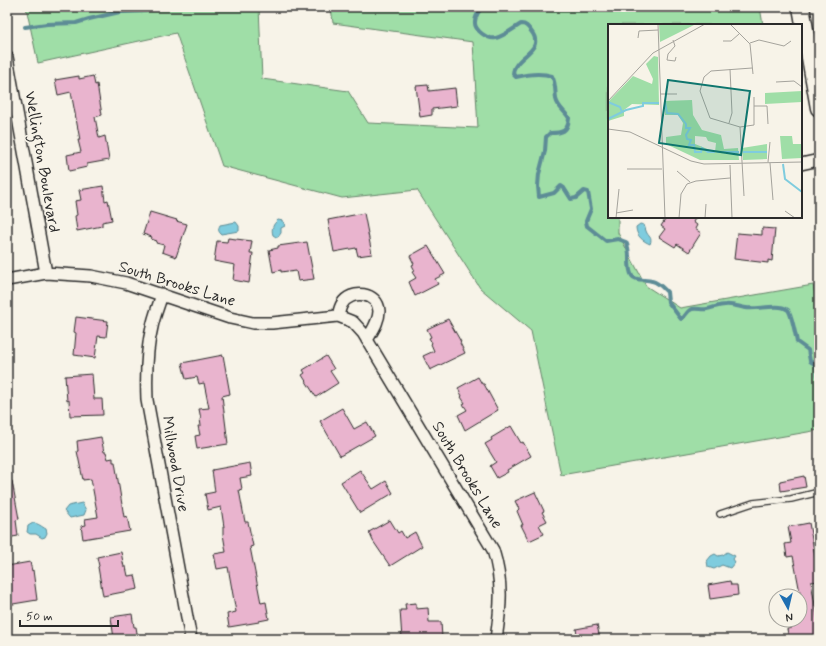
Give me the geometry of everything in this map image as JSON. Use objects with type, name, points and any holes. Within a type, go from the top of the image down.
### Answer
[{"type":"main road","points":[[801,7],[819,108]]},
{"type":"street","name":"Wellington Boulevard","points":[[7,56],[46,273]]},
{"type":"street","points":[[802,164],[819,160]]},
{"type":"street","name":"South Brooks Lane","points":[[7,280],[46,273],[70,274],[110,279],[162,294],[230,318],[254,323],[272,323],[338,316],[353,322],[367,340],[493,550],[500,576],[501,594],[501,608],[496,639]]},
{"type":"street","name":"Millwood Drive","points":[[162,294],[152,325],[148,344],[146,372],[147,400],[191,639]]},
{"type":"street","points":[[338,316],[342,303],[351,297],[364,294],[374,299],[378,306],[378,316],[367,340]]},
{"type":"lane","points":[[720,514],[753,503],[791,499],[819,492]]},
{"type":"green space","points":[[26,7],[259,7],[262,79],[348,91],[368,123],[478,128],[473,42],[333,23],[331,7],[760,7],[763,24],[608,24],[608,218],[618,218],[618,233],[646,286],[680,308],[813,285],[819,313],[819,430],[561,475],[531,331],[480,288],[417,190],[342,198],[222,166],[176,33],[38,63]]},
{"type":"water","points":[[278,220],[283,221],[285,226],[281,228],[281,233],[278,237],[276,237],[272,233],[272,229]]},
{"type":"water","points":[[236,222],[239,226],[239,231],[221,234],[219,232],[220,225]]},
{"type":"water","points":[[640,224],[644,225],[651,238],[650,244],[642,240],[637,233],[636,227]]},
{"type":"water","points":[[82,503],[86,510],[84,515],[70,518],[64,511],[68,506]]},
{"type":"water","points":[[33,523],[46,529],[47,533],[45,537],[42,538],[36,534],[30,534],[27,532],[28,526]]},
{"type":"water","points":[[727,552],[735,556],[733,559],[735,562],[730,568],[722,565],[714,569],[708,567],[707,561],[711,556],[715,554],[718,556],[723,555]]},
{"type":"building","points":[[79,76],[79,79],[93,76],[95,85],[97,84],[102,115],[95,117],[99,138],[105,136],[109,160],[87,164],[87,167],[69,171],[67,155],[81,152],[78,140],[80,140],[71,92],[58,95],[55,80]]},
{"type":"building","points":[[428,85],[429,91],[455,88],[457,106],[432,109],[432,115],[420,117],[416,86]]},
{"type":"building","points":[[103,186],[105,201],[108,200],[112,220],[102,222],[102,226],[77,231],[75,201],[81,200],[79,190]]},
{"type":"building","points":[[150,212],[187,224],[176,257],[162,252],[164,245],[156,243],[157,241],[151,239],[152,237],[143,234]]},
{"type":"building","points":[[364,213],[372,254],[358,256],[356,248],[334,252],[328,220]]},
{"type":"building","points":[[666,218],[695,218],[693,222],[697,225],[695,229],[701,233],[689,252],[677,244],[675,247],[659,237],[665,229],[661,226]]},
{"type":"building","points":[[762,228],[775,229],[772,261],[768,260],[768,263],[734,259],[737,233],[762,235]]},
{"type":"building","points":[[228,238],[252,241],[250,253],[253,253],[249,283],[233,280],[235,265],[214,261],[217,241],[227,242]]},
{"type":"building","points":[[307,242],[314,279],[298,281],[296,271],[281,272],[281,270],[273,272],[269,250],[278,248],[278,246]]},
{"type":"building","points":[[428,246],[445,274],[435,279],[438,284],[415,296],[409,282],[416,278],[412,272],[415,271],[412,265],[414,264],[410,256]]},
{"type":"building","points":[[76,317],[108,321],[106,337],[98,336],[95,358],[74,355],[76,333],[74,332]]},
{"type":"building","points":[[448,319],[461,342],[460,343],[465,353],[430,370],[423,356],[434,351],[429,338],[431,337],[427,329]]},
{"type":"building","points":[[223,355],[230,394],[222,396],[228,444],[197,449],[195,436],[200,435],[198,426],[201,426],[199,409],[209,408],[204,383],[199,384],[197,377],[186,379],[182,363]]},
{"type":"building","points":[[326,356],[334,369],[330,371],[338,383],[316,397],[302,375],[305,373],[303,370]]},
{"type":"building","points":[[92,374],[94,399],[102,399],[103,415],[70,416],[65,376]]},
{"type":"building","points":[[478,377],[482,384],[484,384],[498,410],[465,430],[458,415],[467,410],[463,404],[465,403],[458,388]]},
{"type":"building","points":[[342,408],[354,429],[367,422],[375,436],[340,456],[320,421]]},
{"type":"building","points":[[511,426],[531,456],[507,470],[508,472],[497,478],[490,466],[496,462],[485,444],[492,440],[491,438]]},
{"type":"building","points":[[101,437],[104,452],[106,452],[108,459],[113,458],[113,462],[115,462],[124,517],[127,516],[130,531],[83,539],[81,526],[86,525],[85,519],[98,517],[91,479],[83,480],[77,451],[77,441]]},
{"type":"building","points":[[250,463],[252,476],[240,478],[242,489],[239,490],[245,522],[248,522],[253,546],[250,547],[261,603],[266,602],[269,619],[229,627],[227,614],[236,612],[228,567],[217,569],[214,554],[226,552],[221,507],[208,510],[205,494],[215,492],[212,470]]},
{"type":"building","points":[[360,470],[373,489],[386,481],[393,493],[360,513],[341,482]]},
{"type":"building","points":[[804,476],[806,487],[781,491],[780,481]]},
{"type":"building","points":[[12,481],[19,519],[16,520],[18,536],[7,538],[7,482]]},
{"type":"building","points":[[535,492],[547,521],[539,525],[544,534],[529,541],[521,525],[523,525],[517,511],[519,509],[515,501]]},
{"type":"building","points":[[390,520],[398,533],[401,531],[405,538],[415,532],[422,546],[390,566],[373,541],[369,532]]},
{"type":"building","points":[[809,523],[816,561],[819,560],[819,581],[811,582],[819,628],[819,639],[789,639],[787,629],[808,628],[808,588],[799,588],[793,556],[787,557],[785,544],[791,543],[788,527]]},
{"type":"building","points":[[121,552],[124,567],[126,567],[128,576],[135,575],[138,589],[103,596],[97,557]]},
{"type":"building","points":[[30,562],[32,571],[33,570],[37,600],[7,605],[7,566]]},
{"type":"building","points":[[730,581],[731,585],[737,585],[738,595],[710,599],[708,585]]},
{"type":"building","points":[[416,603],[416,609],[428,608],[429,622],[441,622],[442,638],[402,639],[400,610],[406,610],[405,604]]},
{"type":"building","points":[[132,614],[138,639],[114,639],[111,617]]},
{"type":"building","points":[[597,625],[600,639],[578,639],[576,629]]},
{"type":"waterway","points":[[25,27],[47,24],[76,23],[120,12],[144,11],[163,7]]},
{"type":"waterway","points":[[386,7],[395,7]]},
{"type":"waterway","points":[[482,7],[477,14],[475,25],[479,31],[486,36],[493,38],[499,37],[521,24],[526,25],[529,28],[535,38],[535,44],[532,49],[518,62],[514,68],[513,74],[516,77],[534,74],[552,76],[555,84],[557,102],[569,118],[564,131],[550,133],[546,137],[545,151],[539,174],[539,197],[554,193],[561,186],[571,199],[576,198],[584,191],[588,192],[591,209],[586,221],[587,226],[606,241],[618,239],[626,242],[629,250],[629,268],[633,278],[650,280],[660,285],[667,292],[668,302],[681,319],[688,311],[692,309],[705,309],[723,305],[746,308],[779,307],[788,310],[797,342],[808,350],[810,361],[816,365],[819,381]]}]
